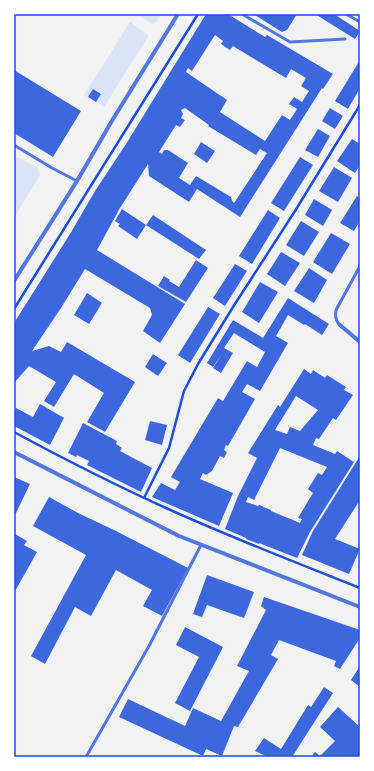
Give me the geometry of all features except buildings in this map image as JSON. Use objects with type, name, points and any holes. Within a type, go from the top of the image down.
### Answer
[{"type":"street","points":[[14,281],[178,14]]},
{"type":"street","points":[[340,325],[360,342]]},
{"type":"street","points":[[14,452],[174,534],[360,607]]},
{"type":"lane","points":[[242,14],[290,42],[345,39]]},
{"type":"lane","points":[[346,14],[360,22]]},
{"type":"lane","points":[[14,145],[52,168],[77,180]]},
{"type":"lane","points":[[340,325],[335,318],[336,310],[360,266]]},
{"type":"lane","points":[[86,757],[148,646],[201,545]]},
{"type":"path","points":[[14,309],[198,14]]},
{"type":"path","points":[[144,498],[169,448],[184,391],[198,364],[360,105]]},
{"type":"path","points":[[14,432],[144,498],[226,535],[360,588]]},
{"type":"shaded area","points":[[136,14],[162,14],[157,22],[152,24]]},
{"type":"shaded area","points":[[130,22],[147,34],[148,37],[104,107],[96,102],[100,94],[93,89],[88,97],[84,95]]},
{"type":"shaded area","points":[[14,156],[37,167],[40,175],[14,218]]}]
